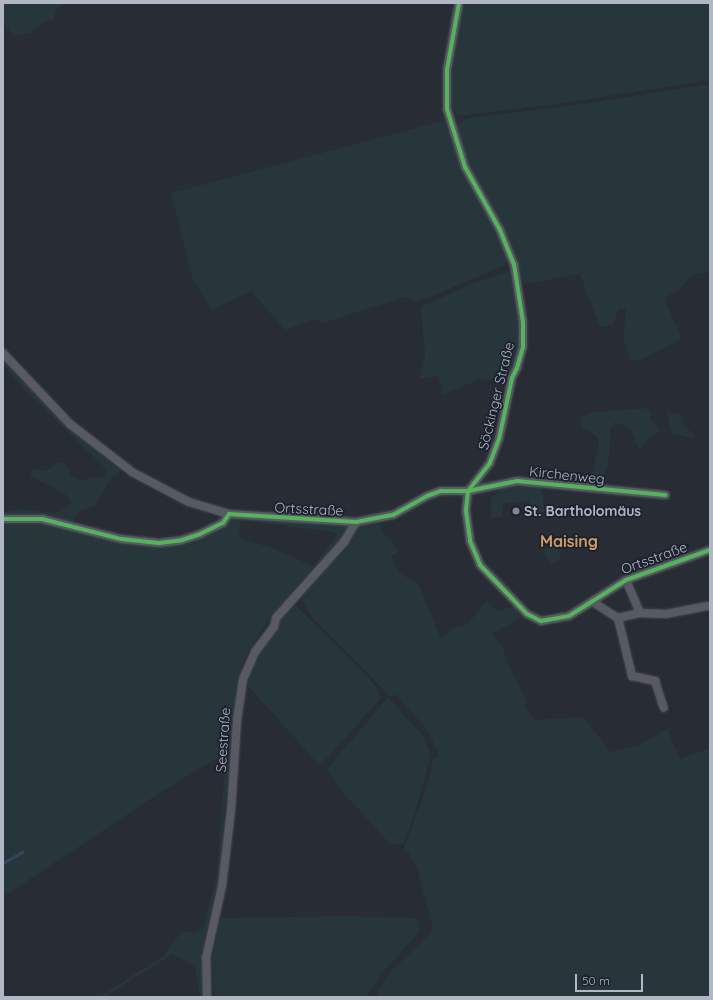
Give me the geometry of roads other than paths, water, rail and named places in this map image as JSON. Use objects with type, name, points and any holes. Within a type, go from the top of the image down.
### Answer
[{"type":"street","name":"Söckinger Straße","points":[[459,3],[447,70],[447,109],[465,167],[500,230],[514,264],[522,322],[523,347],[517,368],[512,378],[499,439],[490,464],[468,491]]},
{"type":"street","name":"Ortsstraße","points":[[3,353],[70,424],[132,472],[190,502],[229,514],[356,522],[393,515],[427,496],[441,491],[468,491],[469,536],[480,565],[527,614],[548,621],[569,616],[626,580],[710,550]]},
{"type":"street","name":"Kirchenweg","points":[[468,491],[499,484],[532,481],[665,495]]},
{"type":"street","points":[[3,519],[42,519],[121,539],[159,543],[182,540],[200,534],[223,523],[229,514]]},
{"type":"street","name":"Seestraße","points":[[207,997],[206,958],[222,886],[232,811],[237,722],[243,679],[255,652],[274,627],[276,618],[344,542],[356,522]]},
{"type":"street","points":[[626,580],[640,612]]},
{"type":"street","points":[[592,602],[618,618],[632,676],[655,681],[664,708]]},
{"type":"street","points":[[618,618],[640,612],[666,614],[707,606]]},
{"type":"waterway","points":[[3,863],[22,852]]},
{"type":"place","name":"St. Bartholomäus","points":[[516,511]]},
{"type":"district","name":"Maising","points":[[569,541]]}]
